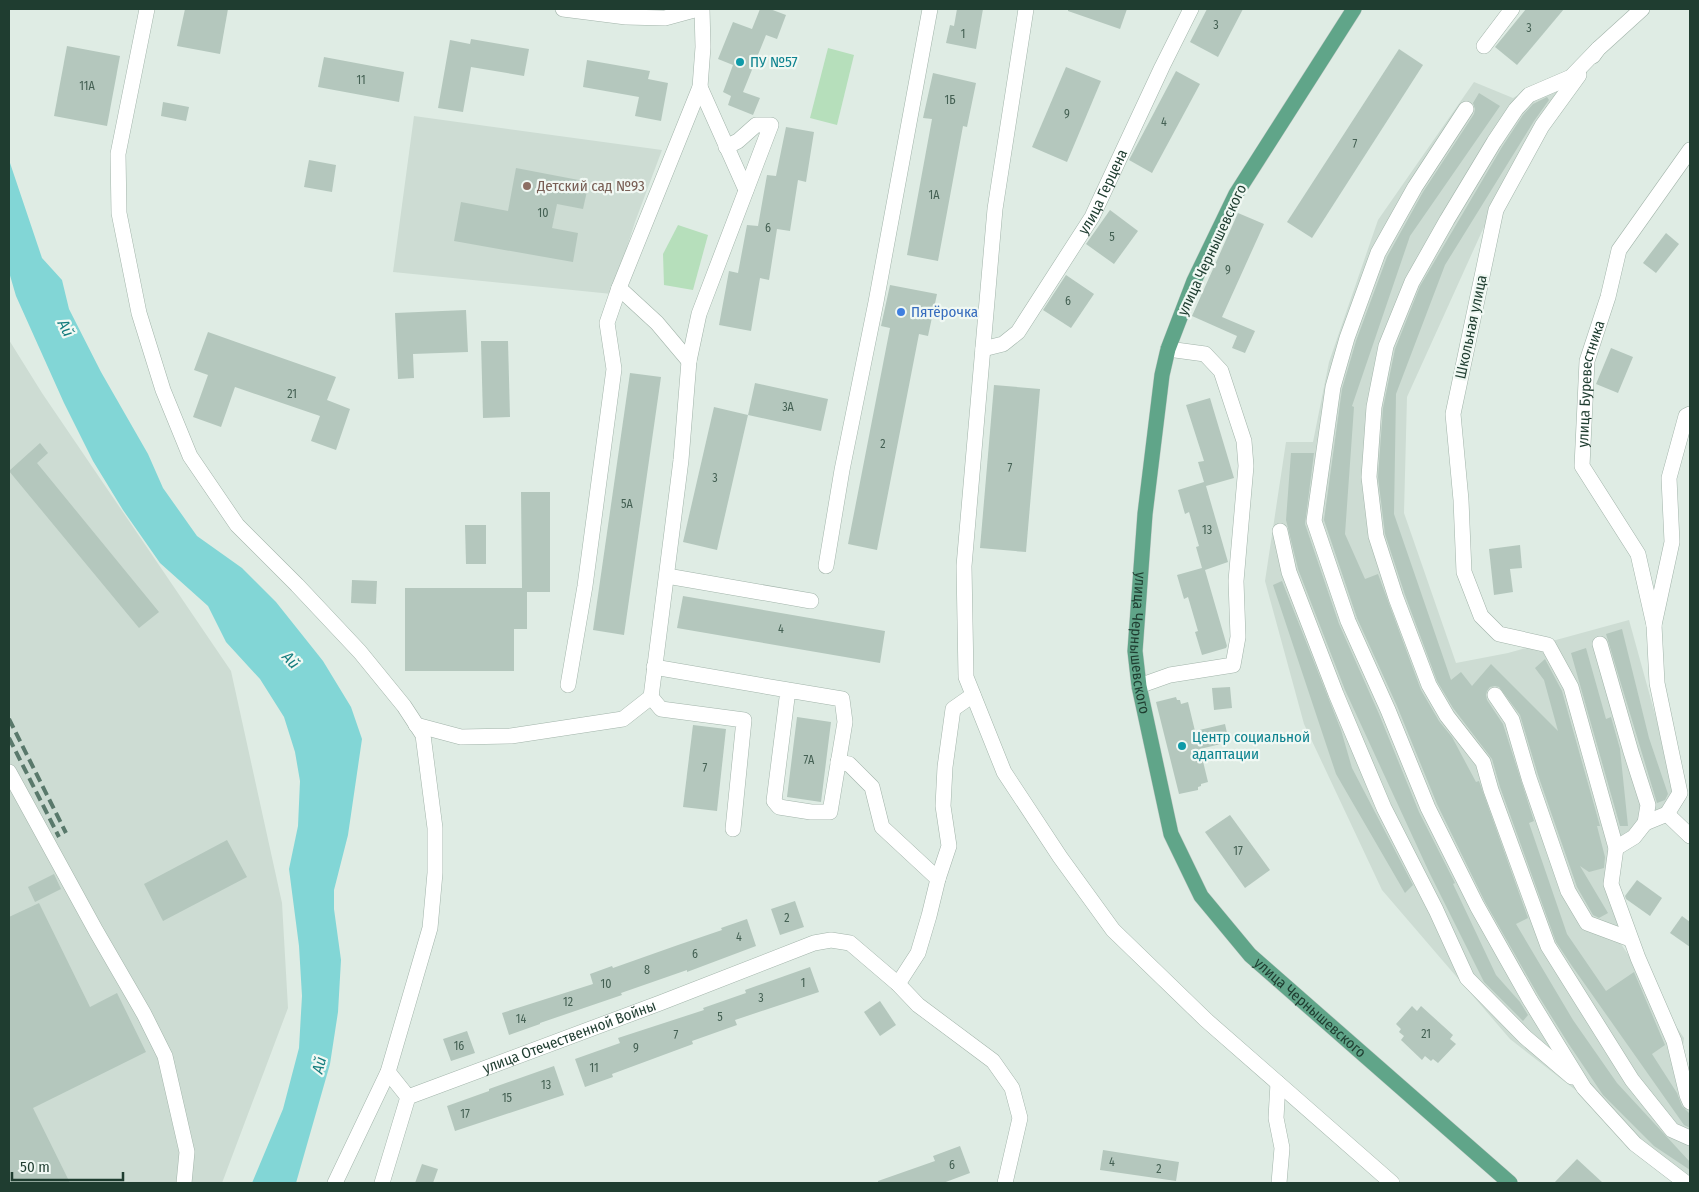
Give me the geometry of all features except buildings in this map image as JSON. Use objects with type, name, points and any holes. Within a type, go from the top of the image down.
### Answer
[{"type":"main road","name":"улица Чернышевского","points":[[1354,9],[1236,194],[1194,281],[1168,349],[1162,375],[1145,514],[1136,651],[1139,686],[1171,834],[1201,896],[1250,955],[1510,1183]]},
{"type":"street","points":[[148,9],[118,154],[119,212],[139,313],[163,390],[190,456],[236,525],[297,585],[360,652],[404,706],[423,735],[435,828],[435,873],[430,928],[388,1072],[335,1183]]},
{"type":"street","points":[[563,9],[626,18],[665,18],[698,9]]},
{"type":"street","points":[[568,685],[586,586],[614,369],[607,323],[619,288],[700,87],[702,9]]},
{"type":"street","points":[[826,566],[842,470],[876,302],[930,9]]},
{"type":"street","points":[[1026,9],[995,209],[964,566],[966,677],[1004,772],[1060,857],[1113,930],[1206,1020],[1392,1183]]},
{"type":"street","name":"улица Герцена","points":[[983,349],[1003,344],[1018,332],[1092,218],[1162,67],[1192,9]]},
{"type":"street","points":[[1484,46],[1512,9]]},
{"type":"street","name":"Школьная улица","points":[[1616,848],[1571,687],[1548,645],[1499,634],[1480,616],[1464,572],[1461,500],[1453,414],[1496,210],[1542,126],[1598,49],[1641,9]]},
{"type":"street","points":[[1598,49],[1571,77],[1529,95],[1516,109],[1447,220],[1412,282],[1386,346],[1374,407],[1369,476],[1376,536],[1396,598],[1429,685],[1447,716],[1482,762],[1548,946],[1632,1080],[1672,1130],[1690,1138]]},
{"type":"street","points":[[700,87],[746,190]]},
{"type":"street","points":[[1466,109],[1415,187],[1378,253],[1333,387],[1314,521],[1348,621],[1388,710],[1428,808],[1525,992],[1584,1088]]},
{"type":"street","points":[[416,725],[461,737],[511,736],[623,719],[651,697],[681,460],[689,361],[699,314],[771,126],[756,125],[738,141],[726,146]]},
{"type":"street","name":"улица Буревестника","points":[[1654,625],[1638,554],[1582,466],[1587,361],[1608,297],[1619,250],[1690,150]]},
{"type":"street","points":[[619,288],[657,322],[689,361]]},
{"type":"street","points":[[1139,686],[1170,675],[1233,665],[1238,637],[1236,581],[1246,466],[1244,441],[1220,371],[1205,354],[1168,349]]},
{"type":"street","points":[[1645,823],[1667,814],[1680,793],[1657,683],[1654,625],[1672,542],[1669,478],[1686,416],[1690,414]]},
{"type":"street","points":[[1280,531],[1289,572],[1340,703],[1384,808],[1436,910],[1467,978],[1525,1037],[1584,1088],[1635,1144],[1686,1183]]},
{"type":"street","points":[[667,576],[811,601]]},
{"type":"street","points":[[1600,644],[1648,805],[1645,823],[1634,837],[1616,848],[1610,884],[1630,938],[1674,1041],[1690,1102]]},
{"type":"street","points":[[654,667],[842,699],[845,722],[830,812],[811,812],[779,807],[774,801],[788,690]]},
{"type":"street","points":[[898,984],[918,953],[949,846],[944,806],[945,766],[953,709],[973,695]]},
{"type":"street","points":[[1496,695],[1512,720],[1529,778],[1568,891],[1587,923],[1630,938]]},
{"type":"street","points":[[651,697],[662,709],[744,720],[733,829]]},
{"type":"street","points":[[838,762],[849,764],[872,787],[882,827],[938,879]]},
{"type":"street","points":[[9,772],[144,1014],[164,1056],[187,1152],[184,1183]]},
{"type":"street","points":[[1667,814],[1690,836]]},
{"type":"street","name":"улица Отечественной Войны","points":[[408,1097],[814,943],[831,940],[850,943],[867,956],[918,1005],[993,1062],[1012,1088],[1020,1118],[1005,1183]]},
{"type":"street","points":[[382,1183],[408,1097],[388,1072]]},
{"type":"street","points":[[1278,1083],[1276,1118],[1282,1148],[1279,1183]]},
{"type":"shaded area","points":[[1549,78],[1572,93],[1483,229],[1407,397],[1404,513],[1456,663],[1508,653],[1629,620],[1679,801],[1609,856],[1621,944],[1684,1038],[1678,1084],[1690,1100],[1690,1179],[1510,1039],[1382,890],[1304,724],[1265,581],[1286,442],[1313,442],[1329,362],[1378,220],[1474,82],[1513,98]]},
{"type":"shaded area","name":"Детский сад №93","points":[[414,116],[662,150],[635,222],[612,294],[393,272]]},
{"type":"shaded area","points":[[9,340],[42,393],[231,671],[282,903],[288,1008],[222,1183],[9,1183]]},
{"type":"green space","points":[[828,48],[854,55],[837,125],[810,118]]},
{"type":"green space","points":[[678,225],[708,235],[693,290],[664,285],[663,254]]},
{"type":"water","name":"Ай","points":[[9,160],[42,258],[62,280],[69,309],[101,372],[148,454],[163,488],[197,536],[242,568],[276,602],[323,661],[351,707],[362,739],[348,835],[334,890],[334,909],[341,960],[338,1012],[330,1064],[296,1183],[252,1183],[283,1109],[299,1048],[302,996],[299,946],[289,869],[298,826],[300,781],[295,752],[284,717],[260,679],[226,642],[208,606],[160,563],[123,510],[93,461],[64,403],[16,296],[9,272]]},
{"type":"railway","points":[[9,719],[66,833]]},
{"type":"railway","points":[[9,738],[59,837]]},
{"type":"place","name":"ПУ №57","points":[[740,62]]},
{"type":"place","name":"Детский сад №93","points":[[527,186]]},
{"type":"place","name":"Пятёрочка","points":[[901,312]]},
{"type":"place","name":"Центр социальной адаптации","points":[[1182,746]]}]
